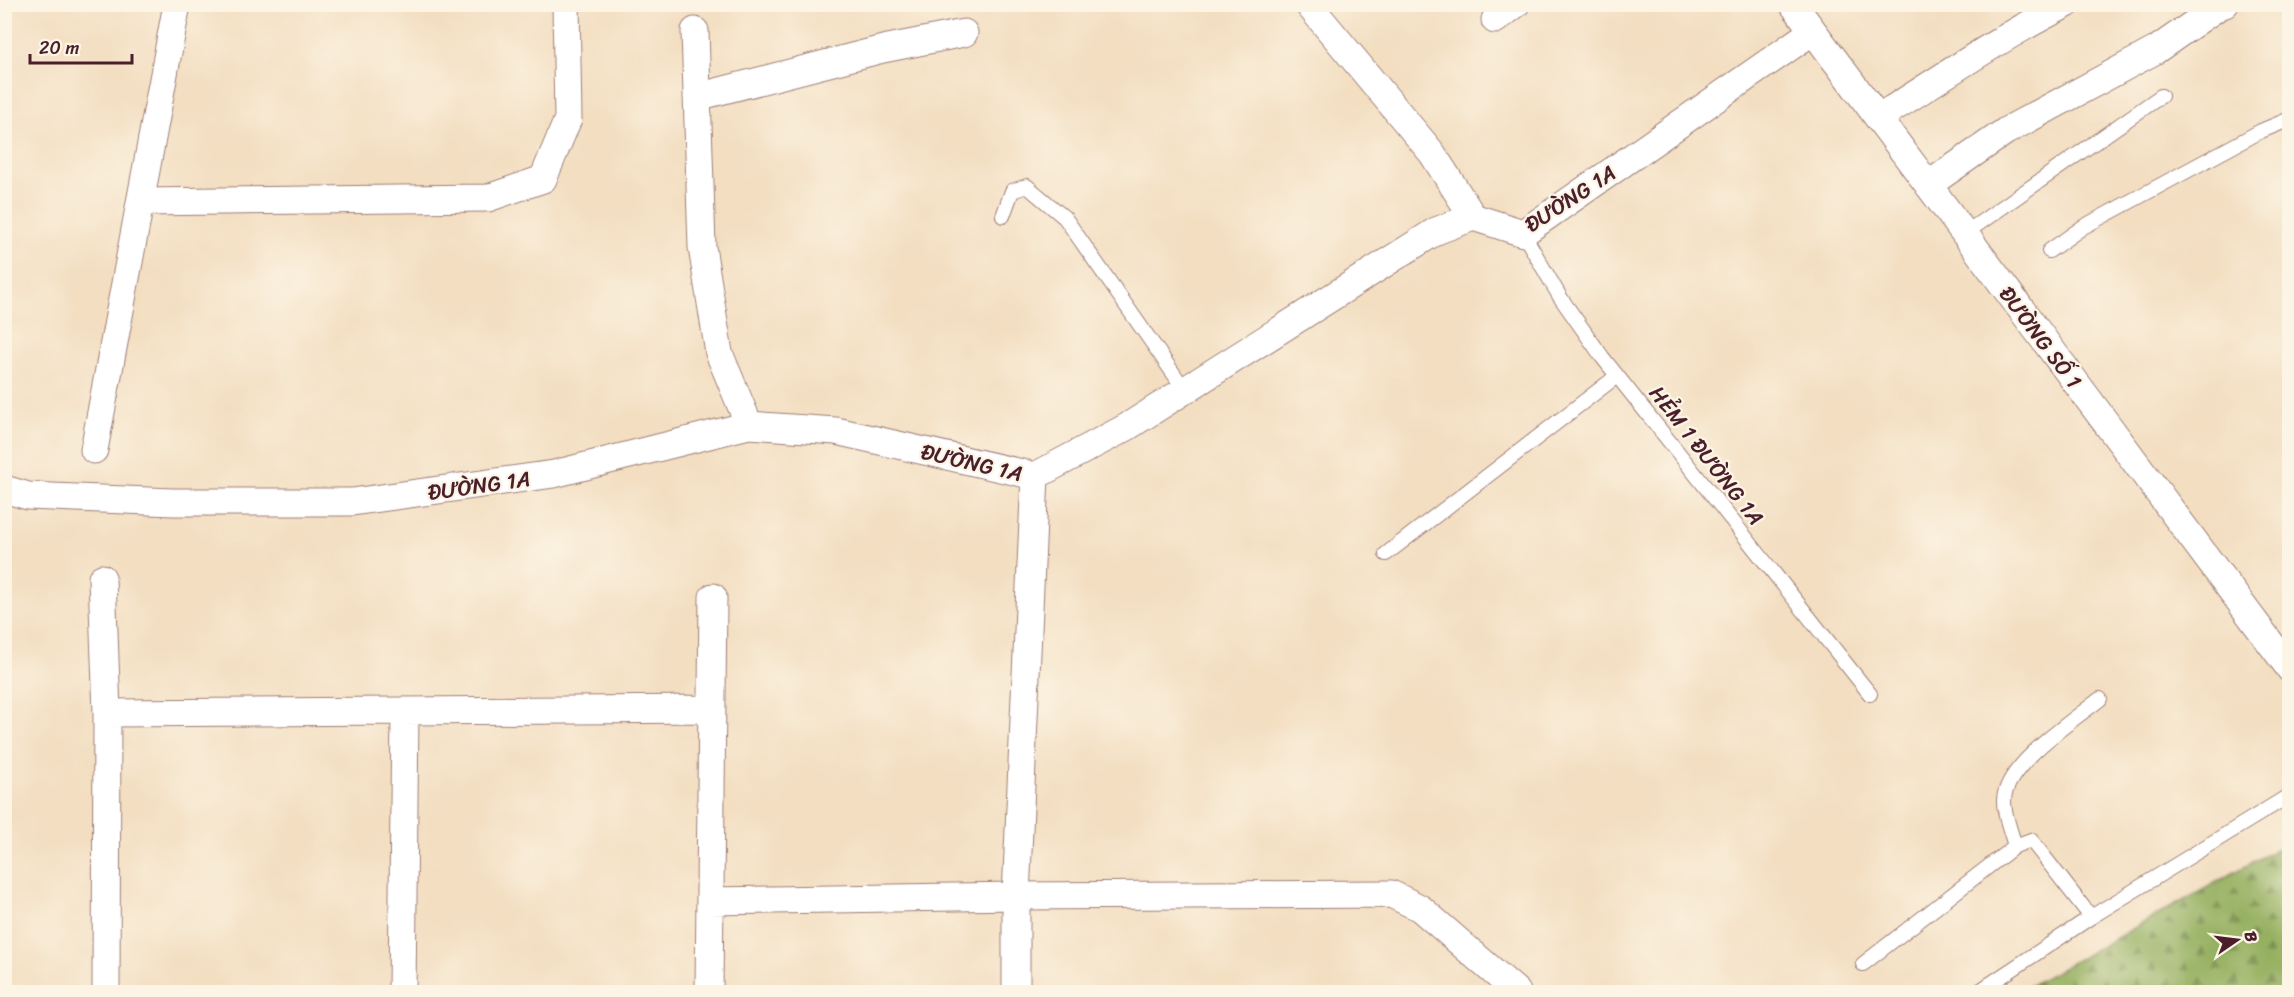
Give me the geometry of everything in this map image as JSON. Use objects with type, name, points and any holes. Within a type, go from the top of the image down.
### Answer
[{"type":"street","points":[[141,202],[488,198],[543,178],[568,119],[566,4]]},
{"type":"street","points":[[1308,4],[1432,153],[1473,217]]},
{"type":"street","name":"ĐƯỜNG SỐ 1","points":[[1793,4],[2289,669]]},
{"type":"street","points":[[1878,118],[1963,64],[2067,4]]},
{"type":"street","points":[[1928,185],[2007,131],[2156,50],[2225,4]]},
{"type":"street","points":[[94,450],[178,5]]},
{"type":"street","points":[[695,31],[702,247],[719,353],[749,425]]},
{"type":"street","name":"ĐƯỜNG 1A","points":[[4,489],[28,496],[173,502],[352,502],[554,474],[749,425],[836,431],[1035,476],[1127,427],[1436,231],[1473,217],[1523,233],[1814,31]]},
{"type":"street","points":[[697,97],[883,49],[964,33]]},
{"type":"street","points":[[1016,993],[1016,896],[1035,476]]},
{"type":"street","points":[[102,578],[107,713],[106,993]]},
{"type":"street","points":[[709,993],[713,597]]},
{"type":"street","points":[[107,713],[712,709]]},
{"type":"street","points":[[402,993],[405,711]]},
{"type":"street","points":[[710,901],[1016,896],[1392,894],[1420,909],[1517,993]]},
{"type":"lane","points":[[1964,234],[2161,96]]},
{"type":"lane","points":[[2049,251],[2083,227],[2261,130],[2289,119]]},
{"type":"lane","points":[[1003,216],[1012,191],[1027,186],[1065,218],[1185,390]]},
{"type":"lane","name":"HẺM 1 ĐƯỜNG 1A","points":[[1523,233],[1560,297],[1617,376],[1870,694]]},
{"type":"lane","points":[[1386,554],[1617,376]]},
{"type":"lane","points":[[2015,846],[2004,801],[2007,783],[2024,760],[2100,699]]},
{"type":"lane","points":[[1978,993],[2091,916],[2289,795]]},
{"type":"lane","points":[[1863,964],[2015,846],[2031,840],[2091,916]]},
{"type":"green space","points":[[2289,842],[2289,992],[2019,992]]}]
